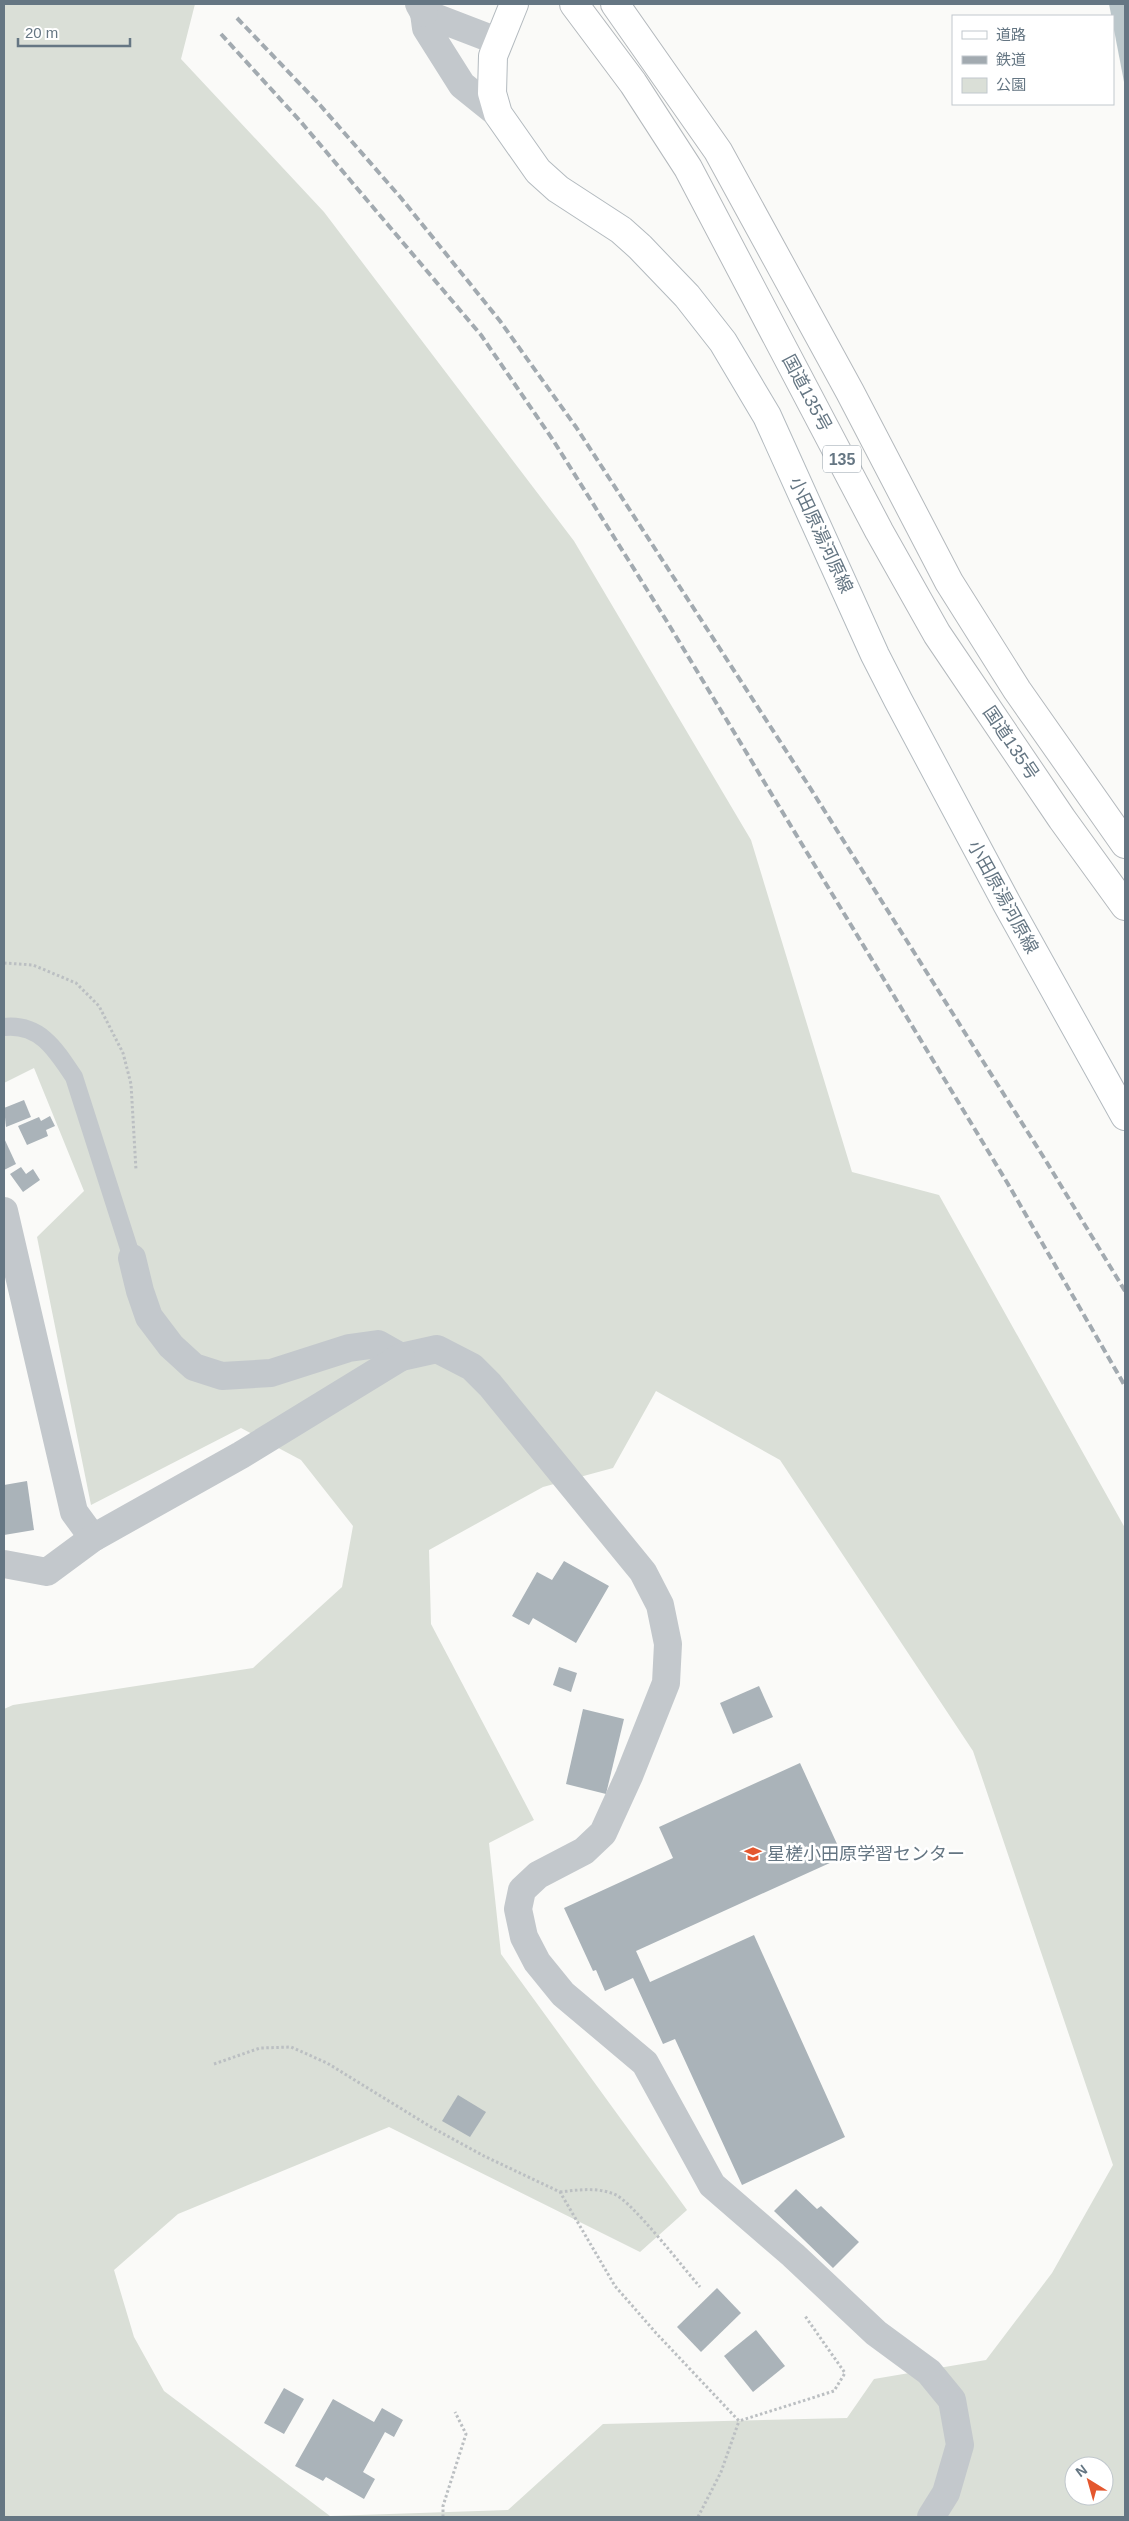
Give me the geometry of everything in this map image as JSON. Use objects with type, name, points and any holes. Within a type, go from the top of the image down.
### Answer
[{"type":"main road","name":"小田原湯河原線","points":[[514,4],[497,41],[491,71],[492,93],[498,114],[538,171],[558,189],[621,230],[640,247],[687,296],[723,342],[767,416],[875,655],[898,700],[1007,904],[1125,1116]]},
{"type":"main road","name":"国道135号","points":[[574,4],[633,83],[688,168],[879,531],[937,634],[1062,818],[1125,906]]},
{"type":"main road","name":"国道135号","points":[[615,4],[718,151],[850,392],[949,582],[1017,690],[1125,844]]},
{"type":"street","points":[[422,8],[497,41]]},
{"type":"street","points":[[422,8],[426,28],[462,85],[498,114]]},
{"type":"street","points":[[4,1211],[74,1512],[92,1538]]},
{"type":"street","points":[[132,1258],[149,1316],[171,1346],[194,1367],[222,1376],[271,1373],[349,1348],[378,1344],[402,1357]]},
{"type":"street","points":[[4,1564],[47,1572],[92,1538],[241,1455],[402,1357],[437,1349],[472,1368],[490,1385],[643,1572],[660,1605],[668,1644],[666,1683],[629,1776],[603,1833],[584,1851],[538,1875],[522,1890],[518,1908],[524,1937],[537,1962],[563,1994],[645,2063],[712,2184],[794,2255],[876,2332],[929,2372],[952,2400],[960,2445],[946,2493],[931,2517]]},
{"type":"lane","points":[[4,1027],[28,1028],[42,1035],[59,1054],[74,1077],[132,1258]]},
{"type":"path","points":[[214,2064],[260,2048],[291,2048],[327,2063],[431,2127],[484,2156],[560,2192],[590,2189],[615,2194],[635,2212],[700,2287]]},
{"type":"path","points":[[560,2192],[615,2286],[669,2348],[739,2422]]},
{"type":"path","points":[[739,2422],[834,2391],[845,2373],[802,2312]]},
{"type":"path","points":[[443,2517],[443,2506],[466,2434],[454,2412]]},
{"type":"path","points":[[698,2517],[720,2472],[739,2422]]},
{"type":"green space","points":[[4,4],[195,4],[181,59],[324,212],[574,541],[751,840],[852,1172],[939,1195],[1125,1528],[1125,2517],[4,2517],[4,1709],[13,1705],[253,1668],[342,1587],[353,1526],[301,1460],[241,1428],[91,1505],[37,1237],[84,1191],[34,1068],[4,1083]],"holes":[[[656,1391],[780,1460],[973,1751],[1113,2165],[1052,2273],[986,2360],[874,2379],[847,2418],[603,2424],[508,2510],[330,2516],[164,2391],[134,2337],[114,2270],[178,2214],[389,2127],[640,2252],[687,2210],[501,1954],[489,1843],[534,1820],[431,1624],[429,1550],[543,1487],[613,1468]]]},
{"type":"shaded area","points":[[1109,4],[1125,4],[1125,87],[1114,30],[1114,15],[1111,15]]},
{"type":"building","points":[[24,1100],[31,1117],[6,1127],[4,1108]]},
{"type":"building","points":[[50,1116],[55,1126],[46,1130],[48,1136],[27,1145],[18,1126],[39,1117],[41,1121]]},
{"type":"building","points":[[4,1138],[16,1164],[4,1170]]},
{"type":"building","points":[[21,1167],[26,1174],[33,1169],[40,1180],[23,1192],[10,1174]]},
{"type":"building","points":[[27,1481],[34,1530],[4,1535],[4,1485]]},
{"type":"building","points":[[564,1561],[609,1586],[576,1643],[533,1618],[529,1625],[512,1616],[537,1572],[552,1580]]},
{"type":"building","points":[[559,1667],[577,1673],[571,1692],[553,1685]]},
{"type":"building","points":[[759,1686],[773,1717],[733,1734],[720,1703]]},
{"type":"building","points":[[583,1709],[624,1719],[606,1794],[566,1784]]},
{"type":"building","points":[[800,1763],[843,1857],[636,1951],[650,1982],[754,1935],[845,2137],[742,2185],[675,2039],[663,2044],[633,1978],[605,1991],[596,1970],[593,1971],[564,1908],[673,1858],[659,1827]]},
{"type":"building","points":[[458,2095],[486,2112],[470,2137],[442,2121]]},
{"type":"building","points":[[796,2189],[817,2209],[821,2206],[859,2242],[833,2268],[774,2211]]},
{"type":"building","points":[[717,2288],[741,2313],[701,2352],[677,2327]]},
{"type":"building","points":[[756,2330],[785,2366],[753,2392],[724,2356]]},
{"type":"building","points":[[284,2388],[304,2399],[284,2434],[264,2423]]},
{"type":"building","points":[[333,2399],[374,2422],[382,2408],[403,2420],[394,2437],[385,2432],[363,2472],[375,2479],[364,2499],[326,2477],[323,2481],[295,2466]]},
{"type":"railway","points":[[237,18],[320,105],[401,198],[500,321],[576,427],[807,783],[1046,1161],[1125,1291]]},
{"type":"railway","points":[[221,34],[301,122],[481,335],[553,440],[666,620],[1008,1184],[1125,1386]]},
{"type":"place","name":"星槎小田原学習センター","points":[[753,1854]]}]
